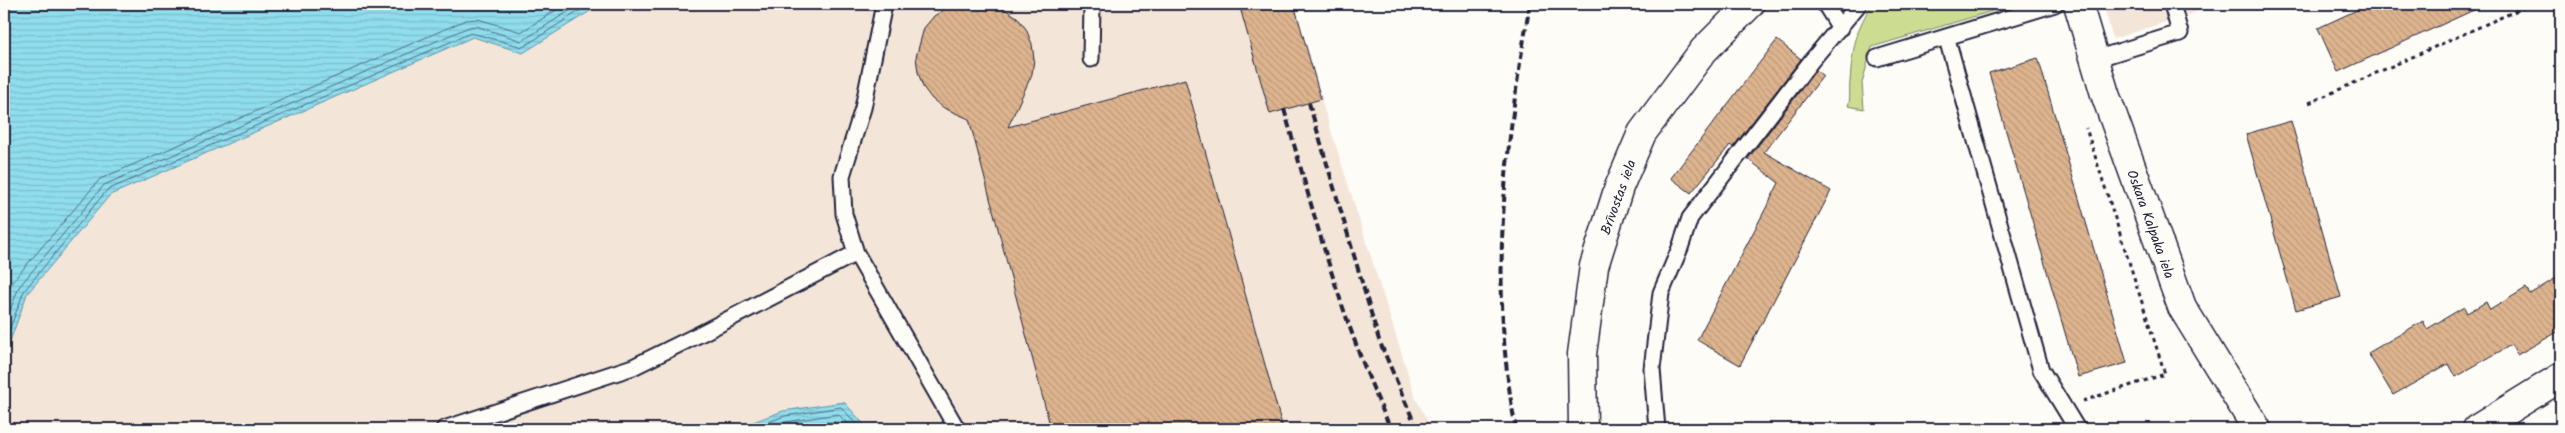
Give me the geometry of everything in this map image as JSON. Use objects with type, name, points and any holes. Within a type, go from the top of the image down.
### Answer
[{"type":"street","name":"Brīvostas iela","points":[[1583,429],[1582,354],[1594,266],[1618,187],[1642,133],[1704,50],[1750,4]]},
{"type":"street","name":"Oskara Kalpaka iela","points":[[2078,4],[2121,140],[2182,308],[2257,429]]},
{"type":"street","points":[[2477,429],[2561,377]]},
{"type":"lane","points":[[884,4],[863,108],[842,176],[844,214],[856,253],[957,429]]},
{"type":"lane","points":[[1091,58],[1092,4]]},
{"type":"lane","points":[[1825,4],[1840,28]]},
{"type":"lane","points":[[1657,429],[1652,369],[1660,293],[1680,248],[1690,218],[1806,67],[1859,4]]},
{"type":"lane","points":[[1878,58],[2055,4]]},
{"type":"lane","points":[[2095,59],[2180,32],[2172,4]]},
{"type":"lane","points":[[1947,38],[2041,370],[2076,429]]},
{"type":"lane","points":[[444,429],[633,367],[702,334],[856,253]]},
{"type":"path","points":[[2309,103],[2531,4]]},
{"type":"path","points":[[2063,408],[2165,374],[2084,122]]},
{"type":"shaded area","points":[[595,4],[1294,4],[1321,99],[1416,399],[1432,429],[868,429],[844,402],[783,411],[734,429],[4,429],[4,358],[27,294],[110,195],[473,37],[523,53],[594,8]]},
{"type":"shaded area","points":[[2103,4],[2221,4],[2113,39]]},
{"type":"green space","points":[[1873,4],[2016,4],[1872,47],[1862,83],[1864,109],[1848,106],[1855,41],[1862,22]]},
{"type":"water","points":[[4,4],[595,4],[595,8],[523,53],[473,37],[110,195],[27,294],[4,358]]},
{"type":"water","points":[[844,402],[868,429],[734,429],[783,411]]},
{"type":"building","points":[[953,4],[997,4],[1017,17],[1026,29],[1032,44],[1034,59],[1032,74],[1008,127],[1185,79],[1283,429],[1051,429],[969,119],[944,108],[932,99],[923,87],[918,72],[916,57],[924,28],[934,16]]},
{"type":"building","points":[[1239,4],[1294,4],[1321,99],[1270,114]]},
{"type":"building","points":[[2370,4],[2487,4],[2338,72],[2318,28]]},
{"type":"building","points":[[1777,40],[1801,59],[1733,147],[1730,145],[1691,193],[1671,178]]},
{"type":"building","points":[[2038,58],[2127,363],[2078,377],[1989,73]]},
{"type":"building","points":[[1816,70],[1823,76],[1764,152],[1831,191],[1740,365],[1697,340],[1779,183],[1748,159]]},
{"type":"building","points":[[2291,121],[2341,297],[2296,310],[2246,134]]},
{"type":"building","points":[[2561,275],[2561,330],[2517,355],[2511,345],[2455,377],[2448,364],[2393,395],[2368,353],[2423,321],[2427,329],[2464,307],[2467,313],[2486,302],[2490,310],[2526,288],[2530,294]]},
{"type":"railway","points":[[1516,429],[1503,323],[1503,216],[1513,110],[1530,4]]},
{"type":"railway","points":[[1309,103],[1379,340],[1417,429]]},
{"type":"railway","points":[[1284,109],[1344,311],[1358,351],[1391,429]]}]
